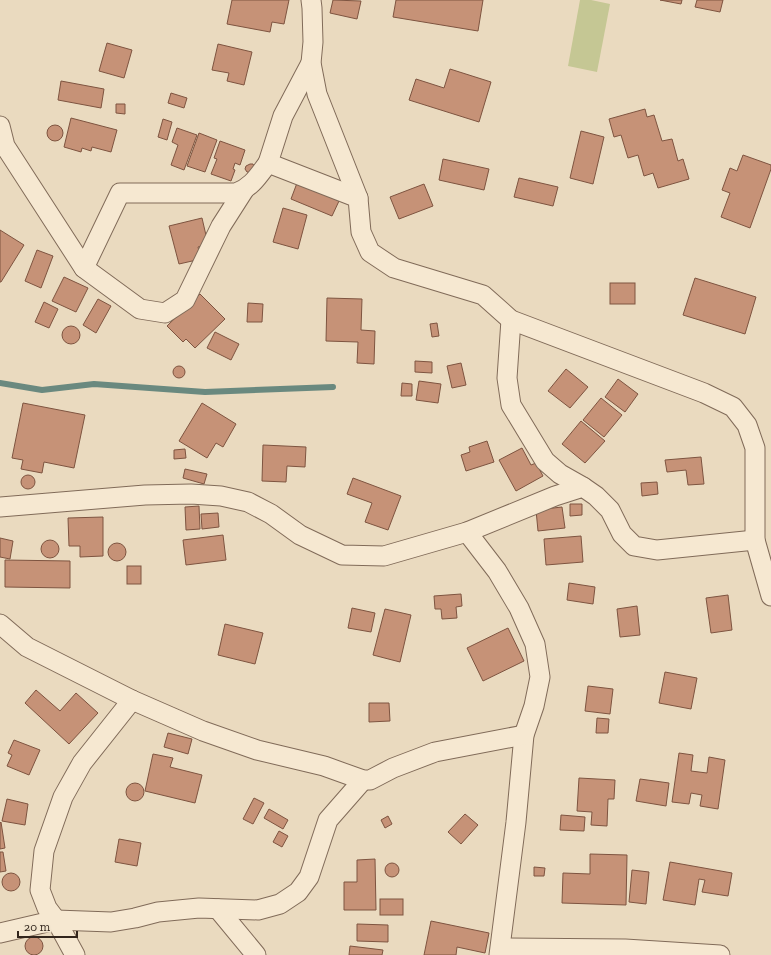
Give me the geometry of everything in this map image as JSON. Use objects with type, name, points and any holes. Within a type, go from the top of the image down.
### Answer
[{"type":"street","points":[[311,0],[313,42],[311,62],[317,94],[358,198],[360,232],[370,252],[394,268],[483,295],[511,320],[704,393],[733,407],[747,425],[754,448],[755,540],[771,596]]},
{"type":"street","points":[[84,268],[120,193],[236,193],[244,190],[253,183],[268,163],[283,116],[311,62]]},
{"type":"street","points":[[0,126],[2,146],[84,268],[140,309],[165,313],[185,300],[221,226],[244,190]]},
{"type":"street","points":[[268,163],[358,198]]},
{"type":"street","points":[[511,320],[507,378],[511,405],[545,461],[560,474],[596,496],[610,510],[622,534],[634,546],[656,550],[755,540]]},
{"type":"street","points":[[0,507],[145,495],[191,494],[221,496],[248,502],[271,514],[300,535],[342,554],[384,556],[467,532],[554,496],[583,487]]},
{"type":"street","points":[[467,532],[497,571],[519,608],[536,644],[540,677],[534,706],[524,735],[516,822],[500,952],[625,949],[720,955]]},
{"type":"street","points":[[0,624],[27,647],[132,700],[204,731],[257,750],[324,766],[362,780],[370,780],[393,768],[434,752],[524,735]]},
{"type":"street","points":[[75,955],[56,920],[47,908],[40,890],[44,851],[63,797],[82,764],[132,700]]},
{"type":"street","points":[[0,933],[56,920],[111,922],[158,912],[199,908],[258,910],[280,904],[298,892],[309,877],[328,820],[362,780]]},
{"type":"street","points":[[218,909],[256,955]]},
{"type":"green space","points":[[580,0],[591,0],[610,4],[597,72],[568,66]]},
{"type":"building","points":[[232,0],[289,0],[284,24],[272,22],[270,32],[227,24]]},
{"type":"building","points":[[333,0],[361,1],[357,19],[330,13]]},
{"type":"building","points":[[396,0],[483,0],[478,31],[393,17]]},
{"type":"building","points":[[660,0],[682,0],[681,4]]},
{"type":"building","points":[[697,0],[723,0],[720,12],[695,7]]},
{"type":"building","points":[[107,43],[132,50],[124,78],[99,71]]},
{"type":"building","points":[[218,44],[252,52],[244,85],[227,81],[229,73],[212,70]]},
{"type":"building","points":[[450,69],[491,82],[479,122],[409,100],[416,79],[444,88]]},
{"type":"building","points":[[61,81],[104,89],[101,108],[58,100]]},
{"type":"building","points":[[171,93],[187,98],[184,108],[168,103]]},
{"type":"building","points":[[116,104],[125,104],[125,114],[116,113]]},
{"type":"building","points":[[645,109],[647,117],[654,115],[662,141],[672,139],[678,161],[683,159],[689,179],[658,188],[653,173],[644,176],[638,155],[628,158],[621,135],[614,137],[609,119]]},
{"type":"building","points":[[71,118],[117,130],[111,152],[92,147],[91,151],[82,148],[81,152],[64,147]]},
{"type":"building","points":[[163,119],[172,122],[167,140],[158,137]]},
{"type":"building","points":[[55,125],[62,130],[63,133],[58,140],[55,141],[48,136],[47,133],[52,126]]},
{"type":"building","points":[[177,128],[197,135],[184,170],[171,165],[178,145],[172,142]]},
{"type":"building","points":[[581,131],[604,137],[593,184],[570,178]]},
{"type":"building","points":[[199,133],[217,140],[205,172],[187,166]]},
{"type":"building","points":[[220,141],[245,150],[240,165],[235,163],[233,169],[235,170],[231,181],[211,174],[217,159],[214,158]]},
{"type":"building","points":[[743,155],[771,165],[771,169],[750,228],[721,217],[730,193],[722,190],[730,168],[737,171]]},
{"type":"building","points":[[443,159],[489,169],[484,190],[439,180]]},
{"type":"building","points":[[253,164],[255,168],[251,173],[247,172],[245,169],[246,166]]},
{"type":"building","points":[[519,178],[558,187],[553,206],[514,197]]},
{"type":"building","points":[[297,183],[339,201],[332,216],[291,199]]},
{"type":"building","points":[[424,184],[433,206],[399,219],[390,197]]},
{"type":"building","points":[[283,208],[307,215],[298,249],[273,242]]},
{"type":"building","points":[[202,218],[208,244],[198,247],[201,259],[179,264],[169,226]]},
{"type":"building","points":[[0,230],[24,245],[1,282],[0,282]]},
{"type":"building","points":[[37,250],[53,256],[41,288],[25,281]]},
{"type":"building","points":[[64,277],[88,288],[76,312],[52,301]]},
{"type":"building","points":[[695,278],[756,297],[745,334],[683,315]]},
{"type":"building","points":[[610,283],[635,283],[635,304],[610,304]]},
{"type":"building","points":[[200,294],[225,319],[195,348],[186,339],[183,342],[167,326]]},
{"type":"building","points":[[327,298],[362,299],[361,330],[375,331],[374,364],[357,363],[358,342],[326,341]]},
{"type":"building","points":[[98,299],[111,306],[96,333],[83,325]]},
{"type":"building","points":[[44,302],[58,309],[49,328],[35,322]]},
{"type":"building","points":[[248,303],[263,304],[262,322],[247,322]]},
{"type":"building","points":[[437,323],[439,336],[432,337],[430,324]]},
{"type":"building","points":[[67,326],[75,326],[80,331],[78,342],[75,344],[67,344],[62,339],[62,331]]},
{"type":"building","points":[[215,332],[239,344],[231,360],[207,348]]},
{"type":"building","points":[[415,361],[432,362],[432,373],[415,372]]},
{"type":"building","points":[[461,363],[466,385],[452,388],[447,366]]},
{"type":"building","points":[[179,366],[183,368],[185,372],[183,376],[179,378],[175,376],[173,372],[175,368]]},
{"type":"building","points":[[566,369],[588,387],[570,408],[548,391]]},
{"type":"building","points":[[618,379],[638,394],[625,412],[605,397]]},
{"type":"building","points":[[419,381],[441,384],[438,403],[416,400]]},
{"type":"building","points":[[402,383],[412,384],[412,396],[401,396]]},
{"type":"building","points":[[601,398],[622,415],[604,437],[583,420]]},
{"type":"building","points":[[23,403],[85,415],[74,468],[44,462],[42,473],[21,469],[23,460],[12,458]]},
{"type":"building","points":[[202,403],[236,424],[223,447],[216,443],[207,458],[179,441]]},
{"type":"building","points":[[581,421],[605,441],[585,463],[562,444]]},
{"type":"building","points":[[487,441],[494,462],[466,471],[461,455],[470,452],[469,447]]},
{"type":"building","points":[[263,445],[306,447],[305,467],[287,466],[286,482],[262,481]]},
{"type":"building","points":[[522,448],[531,465],[536,463],[543,476],[516,491],[499,460]]},
{"type":"building","points":[[185,449],[186,458],[174,459],[174,450]]},
{"type":"building","points":[[701,457],[704,484],[688,485],[686,470],[667,472],[665,460]]},
{"type":"building","points":[[185,469],[207,474],[204,484],[183,478]]},
{"type":"building","points":[[25,475],[31,475],[35,479],[35,485],[31,489],[25,489],[21,485],[21,479]]},
{"type":"building","points":[[353,478],[401,496],[388,530],[365,522],[372,503],[347,494]]},
{"type":"building","points":[[657,482],[658,494],[642,496],[641,483]]},
{"type":"building","points":[[570,504],[582,504],[582,515],[570,516]]},
{"type":"building","points":[[199,506],[200,529],[186,530],[185,507]]},
{"type":"building","points":[[562,507],[565,528],[538,531],[536,510]]},
{"type":"building","points":[[218,513],[219,527],[202,529],[201,514]]},
{"type":"building","points":[[103,517],[103,556],[80,557],[80,546],[69,546],[68,518]]},
{"type":"building","points":[[223,535],[226,560],[186,565],[183,540]]},
{"type":"building","points":[[581,536],[583,562],[546,565],[544,539]]},
{"type":"building","points":[[0,538],[13,541],[10,559],[0,557]]},
{"type":"building","points":[[46,540],[54,540],[59,545],[57,556],[54,558],[46,558],[41,553],[41,545]]},
{"type":"building","points":[[117,543],[123,546],[126,552],[123,558],[117,561],[111,558],[108,552],[111,546]]},
{"type":"building","points":[[5,560],[70,561],[70,588],[5,587]]},
{"type":"building","points":[[127,566],[141,566],[141,584],[127,584]]},
{"type":"building","points":[[569,583],[595,587],[593,604],[567,600]]},
{"type":"building","points":[[461,594],[462,606],[456,607],[457,618],[442,619],[441,609],[435,609],[434,596]]},
{"type":"building","points":[[728,595],[732,630],[711,633],[706,598]]},
{"type":"building","points":[[637,606],[640,635],[620,637],[617,609]]},
{"type":"building","points":[[352,608],[375,613],[371,632],[348,628]]},
{"type":"building","points":[[385,609],[411,615],[400,662],[373,655]]},
{"type":"building","points":[[225,624],[263,633],[255,664],[218,655]]},
{"type":"building","points":[[508,628],[524,661],[483,681],[467,648]]},
{"type":"building","points":[[665,672],[697,678],[691,709],[659,703]]},
{"type":"building","points":[[588,686],[613,689],[610,714],[585,711]]},
{"type":"building","points":[[36,690],[60,711],[76,693],[98,713],[69,744],[25,703]]},
{"type":"building","points":[[369,703],[389,703],[390,721],[369,722]]},
{"type":"building","points":[[597,718],[609,719],[608,733],[596,733]]},
{"type":"building","points":[[168,733],[192,739],[188,754],[164,747]]},
{"type":"building","points":[[14,740],[40,750],[29,775],[7,766],[12,755],[8,753]]},
{"type":"building","points":[[679,753],[693,755],[691,771],[707,773],[709,757],[725,760],[718,809],[700,806],[702,795],[691,793],[689,804],[672,802]]},
{"type":"building","points":[[153,754],[173,758],[170,767],[202,775],[195,803],[145,791]]},
{"type":"building","points":[[579,778],[615,780],[614,799],[608,799],[607,826],[591,825],[592,812],[577,811]]},
{"type":"building","points":[[640,779],[669,783],[666,806],[636,801]]},
{"type":"building","points":[[135,783],[141,786],[144,792],[141,798],[135,801],[129,798],[126,792],[129,786]]},
{"type":"building","points":[[254,798],[264,803],[253,824],[243,819]]},
{"type":"building","points":[[7,799],[28,804],[25,825],[2,821]]},
{"type":"building","points":[[269,809],[288,820],[283,829],[264,818]]},
{"type":"building","points":[[465,814],[478,825],[461,844],[448,832]]},
{"type":"building","points":[[561,815],[585,817],[584,831],[560,830]]},
{"type":"building","points":[[388,816],[392,824],[385,828],[381,820]]},
{"type":"building","points":[[1,822],[5,848],[0,849],[0,823]]},
{"type":"building","points":[[279,831],[288,836],[282,847],[273,842]]},
{"type":"building","points":[[119,839],[141,843],[137,866],[115,862]]},
{"type":"building","points":[[0,852],[3,852],[6,871],[0,872]]},
{"type":"building","points":[[590,854],[627,855],[626,905],[562,903],[563,873],[590,874]]},
{"type":"building","points":[[375,859],[376,910],[344,910],[344,882],[357,882],[357,860]]},
{"type":"building","points":[[670,862],[732,873],[728,896],[702,892],[705,880],[699,879],[695,905],[663,900]]},
{"type":"building","points":[[389,863],[395,863],[399,867],[399,873],[395,877],[389,877],[385,873],[385,867]]},
{"type":"building","points":[[534,867],[545,868],[544,876],[534,876]]},
{"type":"building","points":[[632,870],[649,872],[646,904],[629,902]]},
{"type":"building","points":[[11,873],[17,876],[20,882],[17,888],[11,891],[5,888],[2,882],[5,876]]},
{"type":"building","points":[[380,899],[403,899],[403,915],[380,915]]},
{"type":"building","points":[[431,921],[489,933],[485,953],[457,947],[456,955],[424,955]]},
{"type":"building","points":[[357,924],[388,925],[388,942],[357,941]]},
{"type":"building","points":[[34,937],[40,940],[43,946],[40,952],[34,955],[28,952],[25,946],[28,940]]},
{"type":"building","points":[[350,946],[383,950],[382,955],[349,955]]},
{"type":"waterway","points":[[0,383],[42,390],[94,384],[205,392],[333,387]]}]
